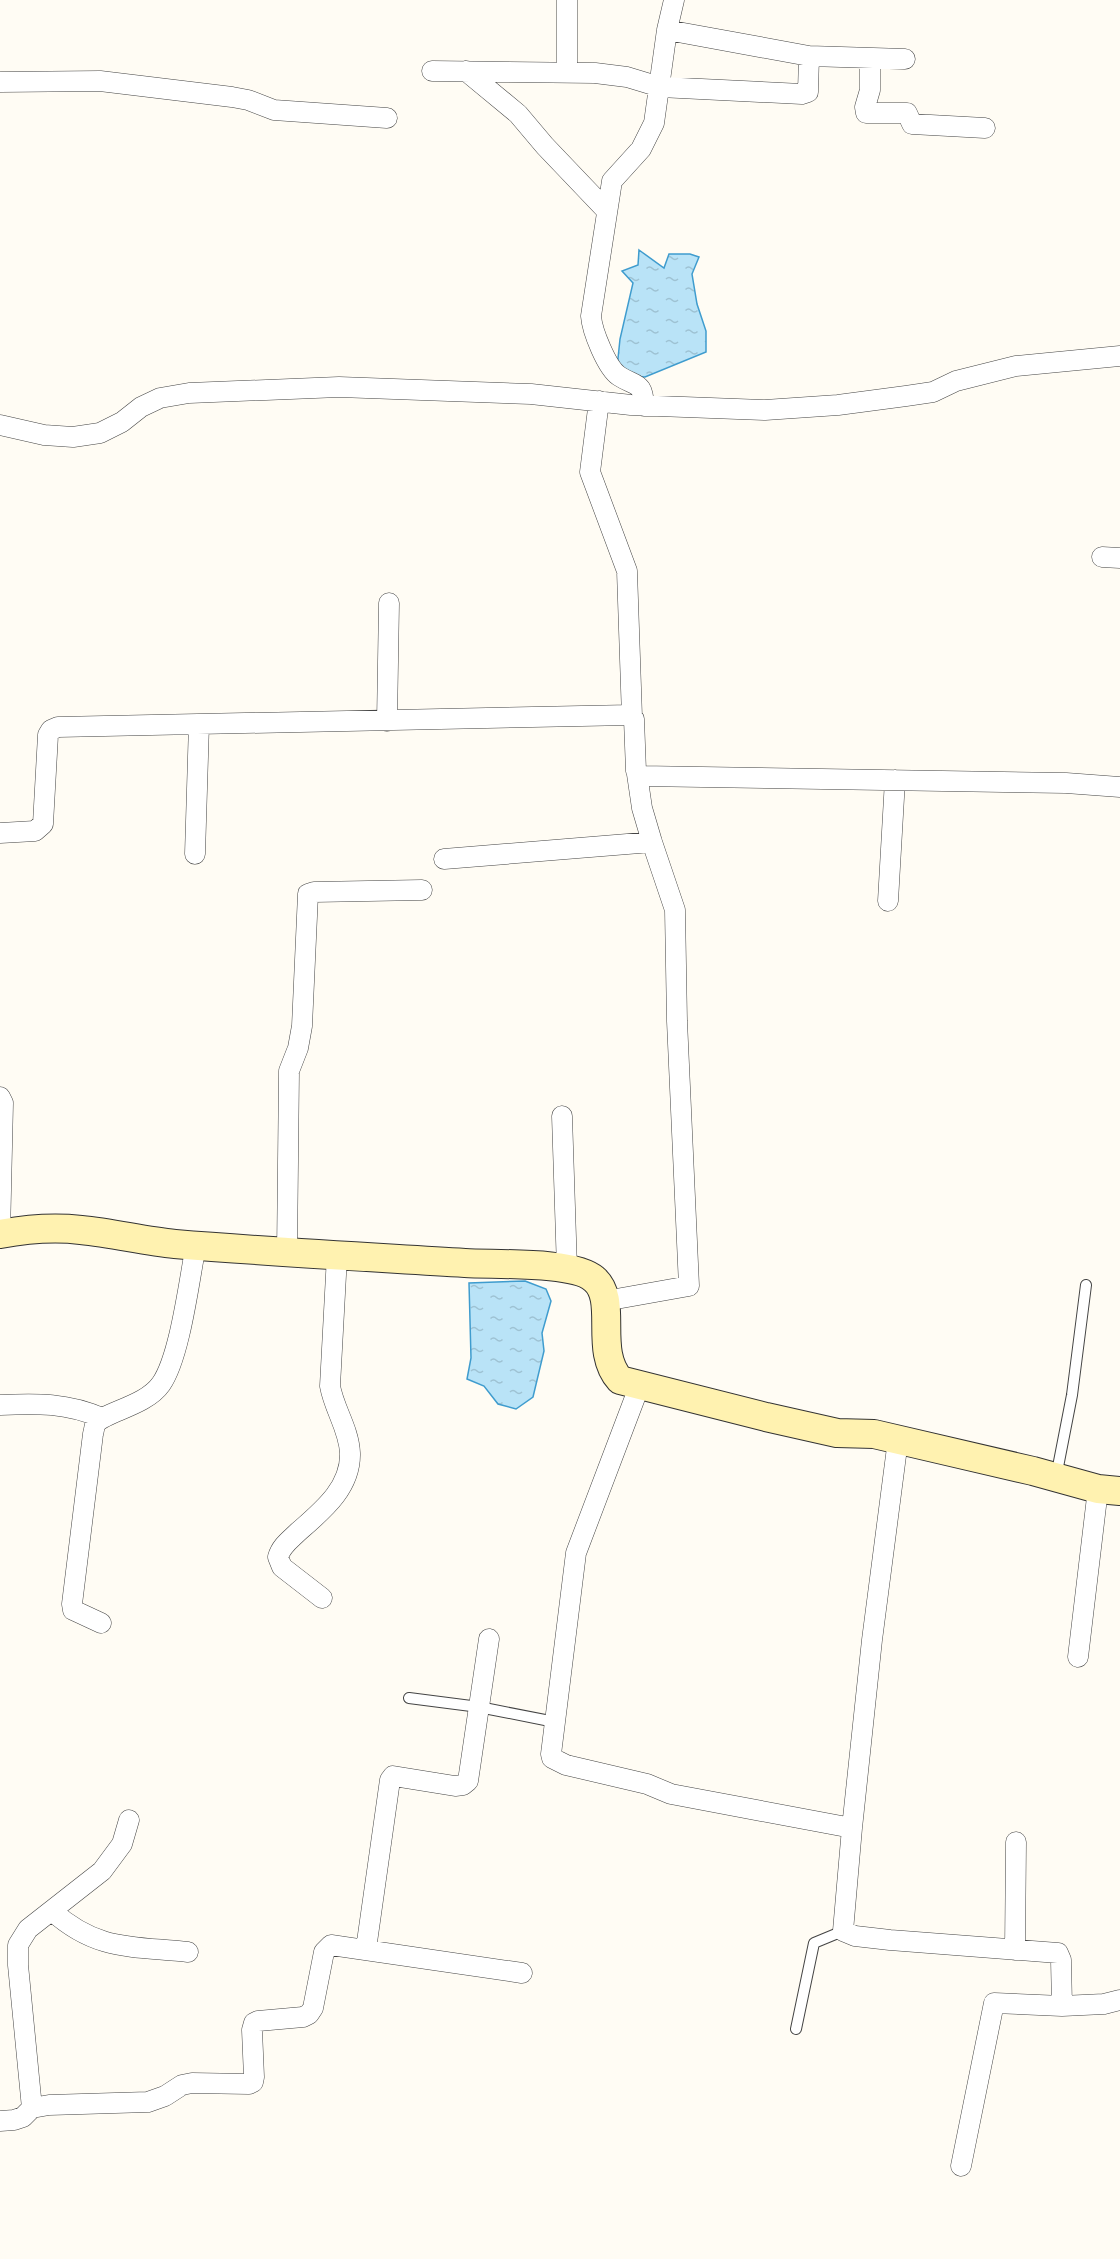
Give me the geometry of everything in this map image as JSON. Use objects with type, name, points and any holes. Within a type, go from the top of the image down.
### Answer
[{"type":"main road","points":[[0,1234],[48,1228],[82,1230],[196,1245],[287,1253],[567,1269],[593,1277],[600,1286],[605,1301],[605,1340],[610,1366],[620,1380],[639,1387],[837,1433],[874,1434],[1109,1490]]},
{"type":"street","points":[[567,0],[567,73]]},
{"type":"street","points":[[644,406],[644,393],[640,386],[619,376],[613,370],[591,324],[614,177],[641,148],[652,128],[667,30],[674,0]]},
{"type":"street","points":[[667,30],[809,56],[905,59]]},
{"type":"street","points":[[432,71],[595,73],[627,77],[660,87],[806,94],[809,89],[809,56]]},
{"type":"street","points":[[870,58],[870,90],[865,106],[866,113],[907,113],[913,125],[985,128]]},
{"type":"street","points":[[466,71],[518,114],[607,211]]},
{"type":"street","points":[[0,82],[100,81],[232,97],[248,100],[274,110],[387,118]]},
{"type":"street","points":[[0,425],[44,435],[73,437],[100,433],[160,398],[189,393],[339,387],[531,394],[644,406],[765,410],[838,405],[933,392],[956,381],[1016,366],[1120,356]]},
{"type":"street","points":[[598,401],[590,472],[627,572],[632,717],[642,808],[675,910],[677,1021],[689,1286],[605,1301]]},
{"type":"street","points":[[387,721],[389,603]]},
{"type":"street","points":[[0,833],[35,831],[43,824],[48,735],[51,730],[58,727],[626,715],[632,717]]},
{"type":"street","points":[[195,854],[199,724]]},
{"type":"street","points":[[638,774],[641,776],[1066,783],[1120,787]]},
{"type":"street","points":[[888,901],[895,780]]},
{"type":"street","points":[[444,859],[652,842]]},
{"type":"street","points":[[287,1253],[290,1071],[298,1048],[302,1026],[308,894],[422,890]]},
{"type":"street","points":[[0,1097],[3,1103],[0,1234]]},
{"type":"street","points":[[562,1116],[567,1269]]},
{"type":"street","points":[[101,1623],[73,1610],[72,1599],[93,1434],[96,1424],[102,1418],[125,1410],[150,1397],[162,1384],[170,1367],[177,1341],[196,1245]]},
{"type":"street","points":[[322,1598],[282,1567],[278,1557],[282,1548],[332,1500],[343,1484],[348,1470],[350,1453],[347,1434],[333,1401],[330,1386],[337,1256]]},
{"type":"street","points":[[639,1387],[576,1553],[552,1758],[560,1763],[647,1784],[671,1794],[852,1828]]},
{"type":"street","points":[[0,1406],[43,1403],[84,1410],[102,1418]]},
{"type":"street","points":[[898,1440],[872,1640],[843,1931],[855,1936],[1060,1954],[1062,2006]]},
{"type":"street","points":[[1078,1657],[1109,1490]]},
{"type":"street","points":[[366,1949],[390,1780],[393,1776],[455,1786],[463,1785],[468,1781],[489,1639]]},
{"type":"street","points":[[32,2108],[18,1945],[28,1929],[102,1871],[122,1844],[129,1820]]},
{"type":"street","points":[[1015,1950],[1016,1842]]},
{"type":"street","points":[[52,1911],[67,1924],[98,1941],[118,1946],[188,1952]]},
{"type":"street","points":[[0,2121],[23,2117],[32,2108],[61,2104],[148,2102],[165,2096],[182,2085],[192,2083],[249,2084],[253,2082],[252,2030],[254,2023],[303,2017],[309,2014],[313,2008],[324,1952],[329,1946],[336,1944],[522,1973]]},
{"type":"street","points":[[961,2166],[994,2003],[1062,2006],[1104,2004],[1120,2000]]},
{"type":"lane","points":[[1056,1477],[1072,1395],[1086,1285]]},
{"type":"lane","points":[[409,1698],[479,1707],[555,1722]]},
{"type":"lane","points":[[796,2029],[813,1943],[843,1931]]},
{"type":"water","points":[[639,250],[664,268],[669,254],[690,254],[699,257],[692,274],[697,304],[706,331],[706,352],[645,377],[623,376],[617,368],[620,339],[633,283],[622,271],[638,265]]},
{"type":"water","points":[[525,1281],[546,1289],[551,1301],[542,1333],[544,1351],[533,1397],[516,1409],[498,1404],[484,1386],[467,1379],[471,1358],[469,1283]]}]
